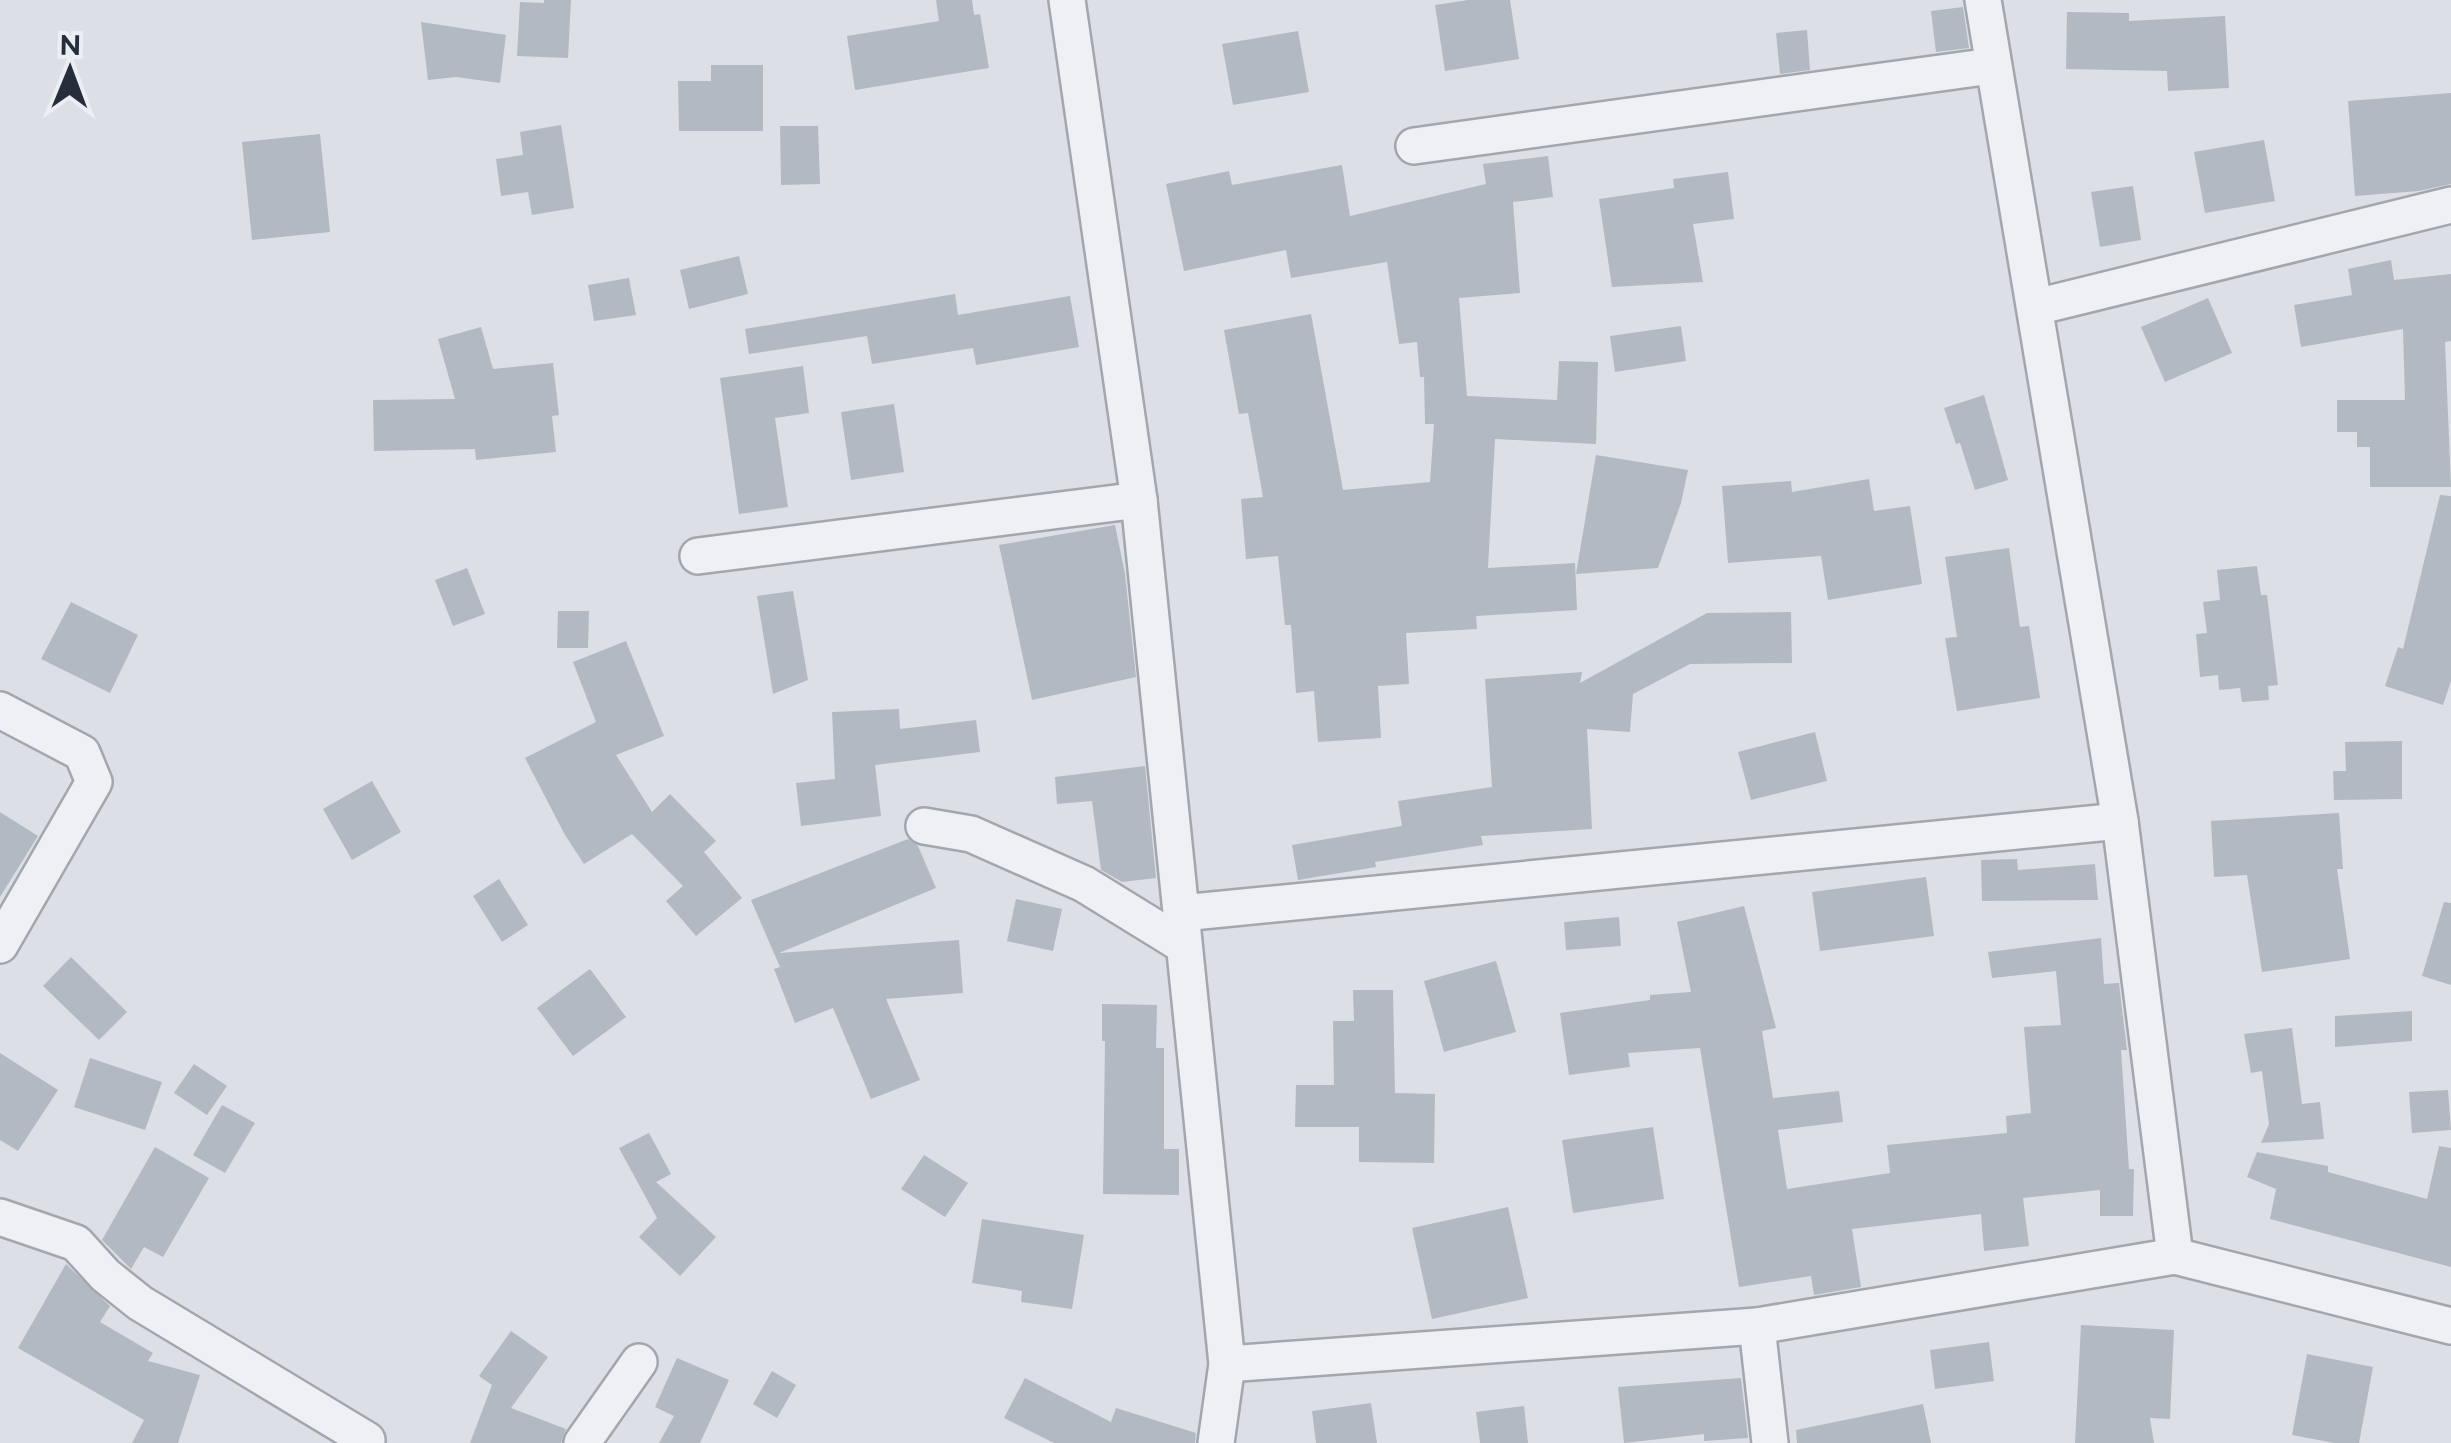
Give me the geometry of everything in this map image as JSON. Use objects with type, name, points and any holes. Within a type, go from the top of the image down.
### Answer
[{"type":"street","points":[[1067,0],[1140,500],[1228,1364],[1216,1443]]},
{"type":"street","points":[[1983,0],[2120,821],[2175,1256]]},
{"type":"street","points":[[1414,146],[1991,66]]},
{"type":"street","points":[[2036,307],[2451,205]]},
{"type":"street","points":[[698,556],[1140,500]]},
{"type":"street","points":[[0,710],[82,753],[94,782],[0,945]]},
{"type":"street","points":[[924,826],[971,834],[1183,929],[2120,821]]},
{"type":"street","points":[[0,1217],[76,1242],[105,1275],[140,1304],[367,1440]]},
{"type":"street","points":[[1228,1364],[1757,1326],[2175,1256],[2451,1326]]},
{"type":"street","points":[[1757,1326],[1770,1443]]},
{"type":"street","points":[[582,1443],[639,1362]]},
{"type":"building","points":[[571,0],[568,58],[517,56],[520,2]]},
{"type":"building","points":[[936,0],[972,0],[974,15],[980,14],[989,68],[855,90],[847,36],[939,21]]},
{"type":"building","points":[[1510,0],[1519,59],[1445,71],[1435,5]]},
{"type":"building","points":[[1963,7],[1969,48],[1936,52],[1931,11]]},
{"type":"building","points":[[2067,12],[2129,13],[2129,21],[2225,16],[2229,88],[2168,91],[2167,71],[2066,69]]},
{"type":"building","points":[[421,22],[506,35],[500,83],[456,77],[428,80]]},
{"type":"building","points":[[1807,30],[1810,70],[1780,74],[1776,33]]},
{"type":"building","points":[[1298,31],[1309,92],[1233,105],[1222,44]]},
{"type":"building","points":[[711,65],[763,65],[763,131],[679,131],[678,81],[711,81]]},
{"type":"building","points":[[2451,93],[2451,184],[2355,196],[2348,101]]},
{"type":"building","points":[[561,125],[574,208],[532,215],[528,192],[501,196],[496,159],[523,155],[520,132]]},
{"type":"building","points":[[780,126],[818,126],[820,184],[781,185]]},
{"type":"building","points":[[320,134],[330,232],[252,240],[242,142]]},
{"type":"building","points":[[2264,140],[2275,201],[2205,213],[2194,152]]},
{"type":"building","points":[[1548,156],[1553,197],[1513,202],[1520,293],[1459,298],[1467,396],[1557,400],[1559,361],[1598,362],[1596,444],[1495,439],[1488,568],[1575,563],[1577,610],[1476,616],[1477,629],[1406,633],[1409,684],[1378,686],[1381,738],[1318,742],[1314,691],[1296,693],[1291,625],[1285,625],[1278,556],[1246,559],[1241,499],[1263,497],[1248,413],[1239,414],[1224,330],[1311,314],[1343,490],[1430,482],[1434,424],[1425,424],[1424,377],[1420,377],[1417,342],[1399,344],[1387,262],[1291,278],[1286,250],[1184,271],[1166,184],[1229,171],[1232,185],[1342,165],[1350,216],[1486,184],[1483,164]]},
{"type":"building","points":[[1728,172],[1734,219],[1693,224],[1703,282],[1612,287],[1599,199],[1674,188],[1673,179]]},
{"type":"building","points":[[2133,186],[2141,240],[2100,247],[2091,192]]},
{"type":"building","points":[[739,256],[748,294],[689,309],[680,270]]},
{"type":"building","points":[[2391,260],[2394,280],[2451,274],[2451,341],[2445,342],[2451,487],[2370,487],[2370,447],[2357,447],[2357,432],[2337,432],[2337,400],[2405,400],[2403,329],[2301,347],[2294,305],[2352,295],[2348,269]]},
{"type":"building","points":[[629,278],[636,315],[594,321],[588,285]]},
{"type":"building","points":[[955,294],[958,315],[1070,296],[1079,347],[976,365],[973,348],[872,364],[867,336],[749,354],[745,329]]},
{"type":"building","points":[[2208,298],[2232,353],[2165,382],[2141,327]]},
{"type":"building","points":[[1681,326],[1686,361],[1615,372],[1610,336]]},
{"type":"building","points":[[481,327],[493,369],[553,363],[559,415],[552,416],[556,452],[476,460],[475,449],[374,451],[373,400],[455,399],[438,339]]},
{"type":"building","points":[[803,366],[809,413],[775,418],[788,507],[739,514],[720,378]]},
{"type":"building","points":[[1984,395],[2008,480],[1975,490],[1944,408]]},
{"type":"building","points":[[894,404],[904,472],[851,480],[841,412]]},
{"type":"building","points":[[1596,455],[1688,470],[1658,568],[1576,574]]},
{"type":"building","points":[[1869,479],[1874,511],[1910,506],[1922,584],[1828,600],[1821,556],[1728,563],[1722,486],[1791,481],[1792,492]]},
{"type":"building","points":[[2440,495],[2451,496],[2451,681],[2443,705],[2385,686],[2398,647],[2403,649]]},
{"type":"building","points":[[1115,525],[1125,574],[1136,677],[1032,700],[999,545]]},
{"type":"building","points":[[2009,548],[2020,627],[2029,626],[2040,698],[1957,711],[1945,638],[1957,637],[1945,557]]},
{"type":"building","points":[[2257,566],[2261,595],[2267,595],[2278,685],[2268,686],[2269,700],[2242,702],[2240,688],[2219,690],[2218,675],[2200,677],[2196,634],[2207,633],[2203,602],[2220,600],[2217,570]]},
{"type":"building","points":[[467,568],[485,614],[453,626],[435,580]]},
{"type":"building","points":[[793,591],[808,680],[773,694],[757,596]]},
{"type":"building","points":[[71,602],[138,635],[110,693],[41,659]]},
{"type":"building","points":[[558,611],[589,611],[588,648],[557,648]]},
{"type":"building","points":[[1791,612],[1792,663],[1690,664],[1633,694],[1630,732],[1587,729],[1592,829],[1481,836],[1483,845],[1375,862],[1376,867],[1298,880],[1292,845],[1402,826],[1398,801],[1492,787],[1485,679],[1582,672],[1580,683],[1707,613]]},
{"type":"building","points":[[626,641],[664,736],[616,755],[652,812],[670,794],[716,841],[704,852],[742,898],[696,936],[666,901],[683,886],[632,834],[584,864],[525,758],[596,722],[573,662]]},
{"type":"building","points":[[899,709],[900,729],[976,720],[980,752],[875,765],[881,816],[801,826],[796,783],[835,779],[832,712]]},
{"type":"building","points":[[1815,732],[1827,781],[1751,800],[1738,752]]},
{"type":"building","points":[[2402,741],[2402,799],[2334,800],[2333,771],[2346,771],[2345,742]]},
{"type":"building","points":[[1145,766],[1156,878],[1122,882],[1101,870],[1092,801],[1057,804],[1055,777]]},
{"type":"building","points":[[372,781],[401,832],[352,860],[323,809]]},
{"type":"building","points":[[0,812],[38,836],[0,897]]},
{"type":"building","points":[[2339,813],[2343,869],[2337,869],[2350,959],[2262,972],[2247,875],[2214,877],[2211,821]]},
{"type":"building","points":[[908,839],[918,846],[936,888],[779,953],[959,940],[963,993],[886,999],[920,1080],[871,1099],[833,1008],[795,1023],[774,969],[780,967],[751,900]]},
{"type":"building","points":[[2017,859],[2018,870],[2095,864],[2098,900],[1982,901],[1981,860]]},
{"type":"building","points":[[1926,877],[1934,936],[1820,951],[1812,892]]},
{"type":"building","points":[[499,879],[528,925],[502,942],[473,896]]},
{"type":"building","points":[[1016,899],[1062,909],[1053,951],[1007,941]]},
{"type":"building","points":[[2444,902],[2451,903],[2451,985],[2422,976]]},
{"type":"building","points":[[1744,906],[1776,1028],[1762,1031],[1773,1098],[1839,1091],[1843,1122],[1778,1130],[1787,1189],[1890,1173],[1887,1145],[2007,1133],[2006,1116],[2031,1113],[2024,1027],[2061,1025],[2056,971],[1992,978],[1988,952],[2101,938],[2104,984],[2119,983],[2127,1050],[2121,1050],[2129,1169],[2134,1169],[2133,1216],[2100,1216],[2100,1190],[2023,1198],[2029,1246],[1984,1251],[1981,1214],[1852,1229],[1861,1287],[1814,1295],[1811,1276],[1739,1287],[1700,1048],[1628,1053],[1630,1067],[1569,1075],[1560,1013],[1650,1000],[1650,995],[1691,992],[1677,922]]},
{"type":"building","points":[[1619,917],[1621,946],[1566,950],[1564,922]]},
{"type":"building","points":[[71,957],[127,1012],[99,1040],[43,986]]},
{"type":"building","points":[[1496,961],[1516,1032],[1444,1052],[1424,981]]},
{"type":"building","points":[[590,969],[626,1017],[573,1056],[537,1008]]},
{"type":"building","points":[[1353,990],[1393,990],[1395,1093],[1435,1094],[1434,1163],[1359,1162],[1359,1127],[1295,1127],[1296,1085],[1334,1085],[1333,1021],[1354,1021]]},
{"type":"building","points":[[1102,1004],[1157,1005],[1156,1048],[1164,1048],[1164,1149],[1179,1149],[1179,1195],[1103,1194]]},
{"type":"building","points":[[2412,1011],[2412,1041],[2335,1047],[2335,1016]]},
{"type":"building","points":[[2292,1028],[2302,1104],[2320,1102],[2324,1139],[2261,1143],[2269,1124],[2262,1071],[2251,1073],[2244,1034]]},
{"type":"building","points":[[0,1053],[58,1090],[18,1151],[0,1140]]},
{"type":"building","points":[[90,1058],[162,1082],[145,1130],[74,1107]]},
{"type":"building","points":[[194,1064],[227,1086],[207,1115],[174,1093]]},
{"type":"building","points":[[2448,1090],[2451,1130],[2412,1133],[2409,1092]]},
{"type":"building","points":[[222,1105],[255,1123],[225,1173],[193,1155]]},
{"type":"building","points":[[1653,1127],[1664,1199],[1573,1213],[1562,1140]]},
{"type":"building","points":[[649,1133],[671,1174],[656,1182],[716,1237],[680,1276],[639,1237],[657,1218],[619,1148]]},
{"type":"building","points":[[2439,1146],[2451,1148],[2451,1267],[2270,1219],[2276,1189],[2247,1177],[2257,1152],[2328,1166],[2328,1172],[2427,1199]]},
{"type":"building","points":[[155,1147],[209,1178],[163,1257],[144,1247],[131,1269],[102,1240]]},
{"type":"building","points":[[924,1155],[968,1183],[945,1217],[901,1189]]},
{"type":"building","points":[[1508,1207],[1528,1298],[1432,1319],[1412,1228]]},
{"type":"building","points":[[982,1219],[1084,1235],[1072,1309],[1021,1302],[1022,1291],[972,1283]]},
{"type":"building","points":[[66,1264],[110,1306],[100,1322],[153,1353],[148,1361],[200,1375],[178,1443],[132,1443],[144,1420],[18,1348]]},
{"type":"building","points":[[2081,1325],[2174,1330],[2170,1419],[2150,1418],[2154,1443],[2075,1443]]},
{"type":"building","points":[[511,1331],[548,1357],[511,1408],[566,1429],[561,1443],[470,1443],[492,1385],[479,1376]]},
{"type":"building","points":[[1989,1342],[1994,1381],[1935,1389],[1930,1350]]},
{"type":"building","points":[[2307,1354],[2373,1367],[2359,1443],[2292,1435]]},
{"type":"building","points":[[677,1358],[729,1380],[700,1443],[659,1443],[674,1416],[655,1407]]},
{"type":"building","points":[[772,1371],[796,1385],[777,1418],[753,1404]]},
{"type":"building","points":[[1025,1378],[1111,1422],[1116,1408],[1196,1433],[1195,1443],[1054,1443],[1004,1418]]},
{"type":"building","points":[[1741,1378],[1748,1438],[1704,1441],[1704,1434],[1624,1443],[1618,1387]]},
{"type":"building","points":[[1371,1403],[1377,1443],[1316,1443],[1312,1411]]},
{"type":"building","points":[[1923,1404],[1931,1443],[1797,1443],[1796,1430]]},
{"type":"building","points":[[1524,1406],[1528,1443],[1480,1443],[1476,1412]]}]
